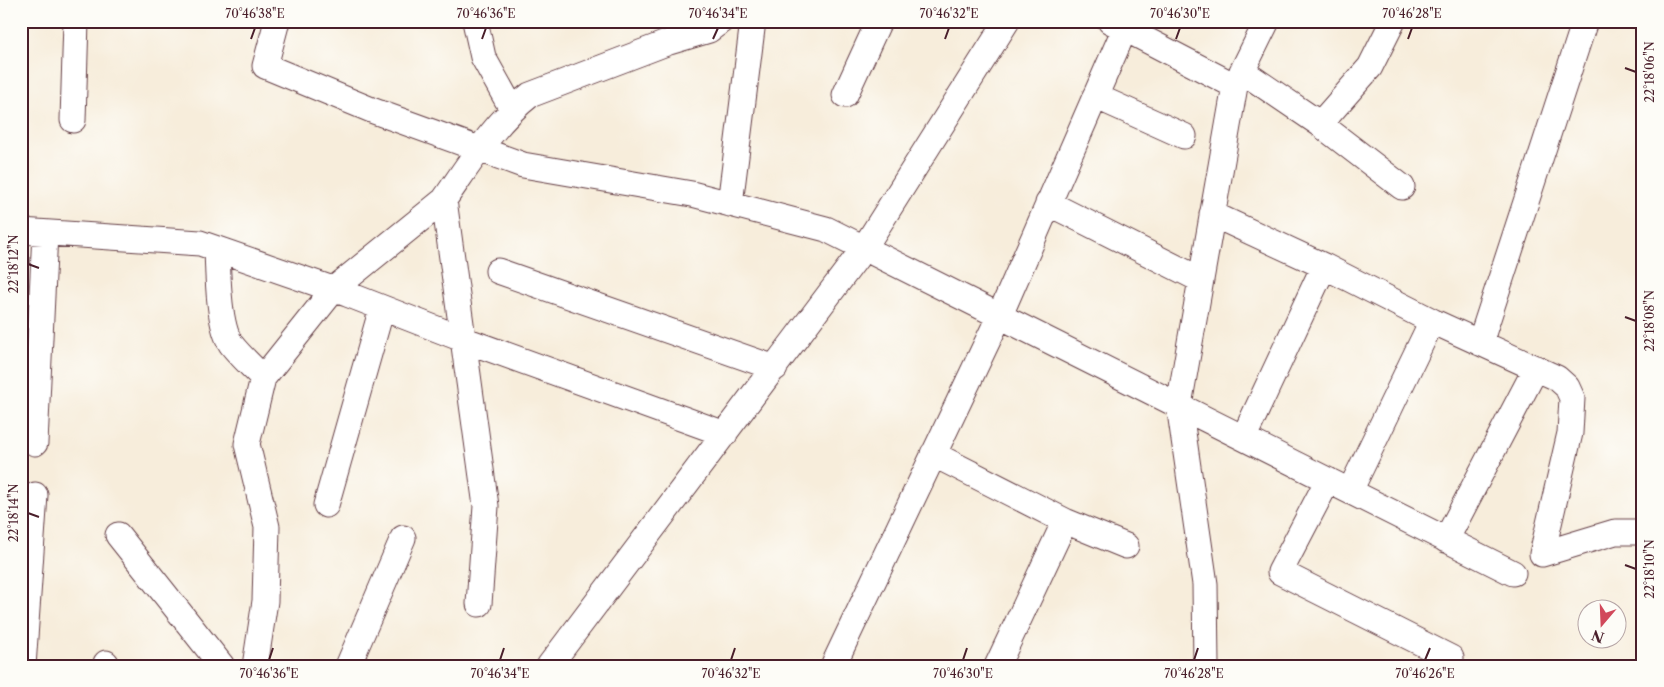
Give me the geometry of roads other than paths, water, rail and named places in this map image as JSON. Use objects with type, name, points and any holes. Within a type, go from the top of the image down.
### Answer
[{"type":"street","points":[[74,120],[76,21]]},
{"type":"street","points":[[277,21],[265,66],[374,111],[522,164],[692,194],[826,229],[1000,314],[1512,574]]},
{"type":"street","points":[[475,21],[483,57],[512,109]]},
{"type":"street","points":[[255,666],[265,600],[267,527],[247,444],[249,429],[263,378],[334,289],[444,200],[480,149],[512,109],[530,96],[669,42],[709,30],[721,21]]},
{"type":"street","points":[[730,204],[752,21]]},
{"type":"street","points":[[845,95],[880,21]]},
{"type":"street","points":[[548,666],[726,434],[864,248],[1007,21]]},
{"type":"street","points":[[1206,666],[1205,584],[1179,405],[1212,214],[1238,79],[1267,21]]},
{"type":"street","points":[[1320,124],[1370,67],[1394,21]]},
{"type":"street","points":[[1480,343],[1585,21]]},
{"type":"street","points":[[833,666],[1000,314],[1095,96],[1117,25],[1238,79],[1320,124],[1402,187]]},
{"type":"street","points":[[1095,96],[1184,136]]},
{"type":"street","points":[[444,200],[465,340],[486,506],[479,604]]},
{"type":"street","points":[[1048,203],[1201,280]]},
{"type":"street","points":[[1212,214],[1324,266],[1432,321],[1558,378],[1567,387],[1572,398],[1570,433],[1542,554],[1615,532],[1643,532]]},
{"type":"street","points":[[35,443],[33,232],[200,243],[334,289],[465,340],[726,434]]},
{"type":"street","points":[[217,249],[218,290],[226,332],[231,343],[263,378]]},
{"type":"street","points":[[1244,437],[1324,266]]},
{"type":"street","points":[[498,271],[775,368]]},
{"type":"street","points":[[326,505],[382,308]]},
{"type":"street","points":[[1350,491],[1432,321]]},
{"type":"street","points":[[1446,540],[1536,368]]},
{"type":"street","points":[[933,454],[1065,521],[1126,546]]},
{"type":"street","points":[[1328,480],[1280,572],[1451,658]]},
{"type":"street","points":[[24,666],[35,495]]},
{"type":"street","points":[[997,666],[1065,521]]},
{"type":"street","points":[[118,534],[222,666]]},
{"type":"street","points":[[348,666],[403,538]]}]
